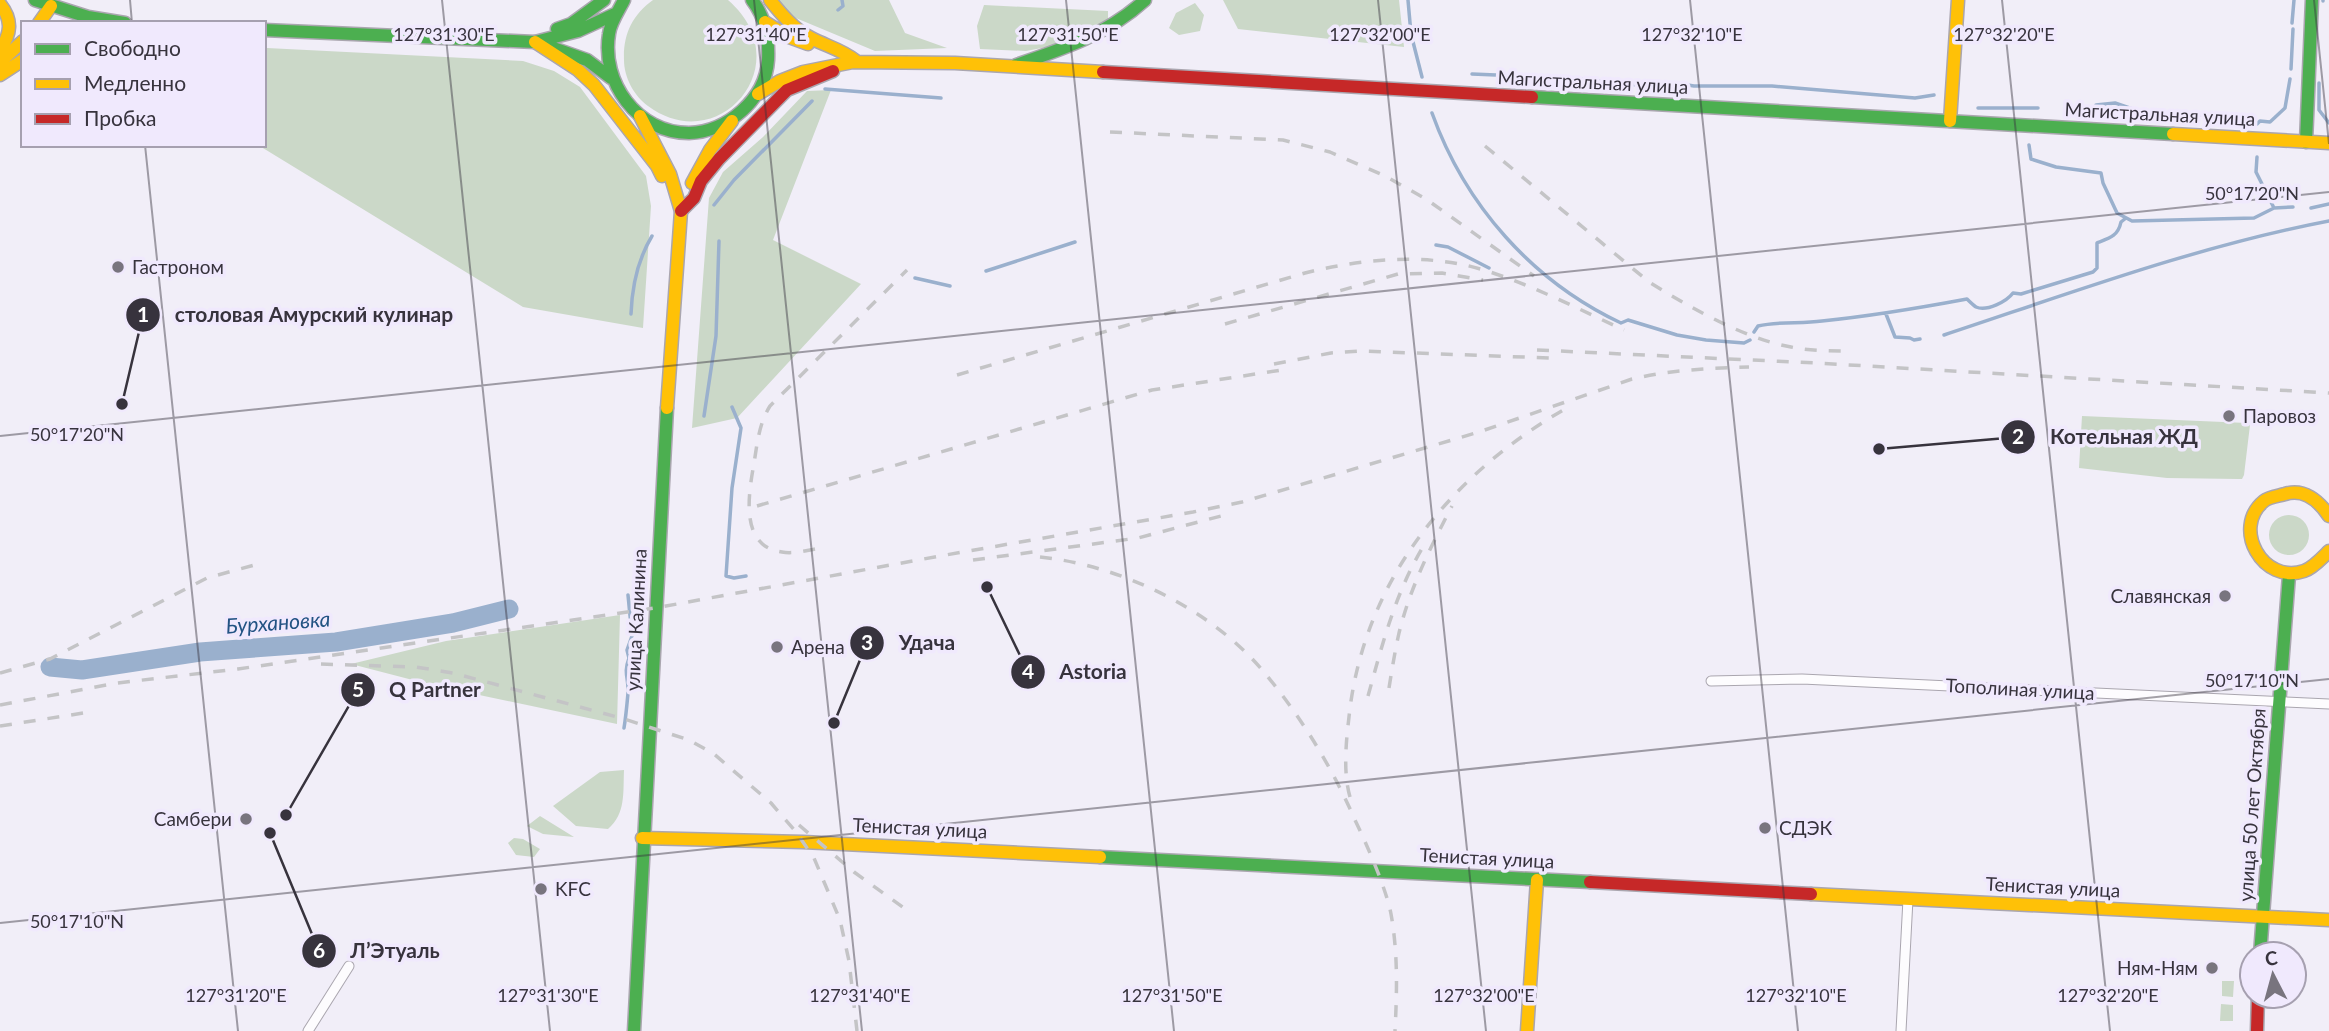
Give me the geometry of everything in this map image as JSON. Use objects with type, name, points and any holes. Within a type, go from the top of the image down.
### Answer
[{"type":"main road","points":[[35,0],[88,17],[113,21]]},
{"type":"main road","points":[[535,42],[550,31],[571,24],[604,0]]},
{"type":"main road","points":[[624,0],[615,14],[608,35],[606,57],[611,78],[622,99],[640,116],[663,128],[688,132],[721,125],[736,117]]},
{"type":"main road","points":[[752,0],[765,22],[770,47],[767,71],[758,94]]},
{"type":"main road","points":[[770,0],[799,32],[849,54],[856,61]]},
{"type":"main road","points":[[1014,65],[1074,45],[1108,30],[1145,0]]},
{"type":"main road","points":[[1950,121],[1958,0]]},
{"type":"main road","points":[[2306,142],[2312,0]]},
{"type":"main road","points":[[0,4],[10,18],[11,28],[9,37],[0,50]]},
{"type":"main road","points":[[40,21],[51,6]]},
{"type":"main road","points":[[535,42],[578,31],[615,14]]},
{"type":"main road","points":[[765,22],[789,37],[856,61]]},
{"type":"main road","points":[[266,30],[535,42],[579,57],[611,78]]},
{"type":"main road","points":[[535,42],[578,70],[594,85],[657,166],[672,201],[681,211]]},
{"type":"main road","points":[[0,62],[21,43]]},
{"type":"main road","points":[[0,75],[21,61]]},
{"type":"main road","points":[[681,211],[694,198],[701,181],[719,159],[787,90],[856,61]]},
{"type":"main road","points":[[681,211],[702,164],[736,117],[758,94],[792,74],[856,61]]},
{"type":"main road","name":"Магистральная улица","points":[[856,61],[1014,65],[1490,96],[2329,143]]},
{"type":"main road","points":[[640,116],[670,174],[681,211]]},
{"type":"main road","name":"улица Калинина","points":[[634,1031],[661,495],[681,211]]},
{"type":"main road","points":[[2329,516],[2322,505],[2309,495],[2294,491],[2277,494],[2263,502],[2253,515],[2249,530],[2252,547],[2260,561],[2273,570],[2289,575],[2305,572],[2319,564],[2329,551]]},
{"type":"main road","name":"улица 50 лет Октября","points":[[2261,940],[2289,575]]},
{"type":"main road","name":"Тенистая улица","points":[[642,838],[827,843],[2329,920]]},
{"type":"main road","points":[[1527,1031],[1537,880]]},
{"type":"main road","points":[[2257,1031],[2258,1010]]},
{"type":"street","name":"Тополиная улица","points":[[1711,681],[1802,679],[2329,704]]},
{"type":"street","points":[[1901,1031],[1908,899]]},
{"type":"street","points":[[308,1031],[349,966]]},
{"type":"green space","points":[[653,0],[728,0],[748,25],[756,51],[753,75],[742,96],[724,112],[701,121],[675,119],[648,106],[634,92],[624,66],[625,42],[634,19]]},
{"type":"green space","points":[[778,0],[889,0],[905,33],[947,48],[875,51],[791,16]]},
{"type":"green space","points":[[1223,0],[1399,0],[1404,47],[1238,29]]},
{"type":"green space","points":[[1195,3],[1204,15],[1200,31],[1179,35],[1169,28],[1176,13]]},
{"type":"green space","points":[[984,5],[1108,11],[1108,25],[1068,43],[1026,51],[980,49],[977,26]]},
{"type":"green space","points":[[266,50],[523,61],[554,71],[580,87],[646,176],[651,206],[643,328],[523,307],[261,147],[266,147]]},
{"type":"green space","points":[[831,90],[773,240],[861,284],[737,418],[692,428],[709,198],[723,172],[763,137],[807,91]]},
{"type":"green space","points":[[2082,416],[2247,423],[2250,425],[2244,475],[2242,479],[2167,478],[2079,468]]},
{"type":"green space","points":[[2289,515],[2303,521],[2309,535],[2303,549],[2289,555],[2275,549],[2269,535],[2275,521]]},
{"type":"green space","points":[[620,615],[617,724],[432,685],[351,664],[446,641]]},
{"type":"green space","points":[[624,770],[621,810],[608,829],[576,826],[553,806],[600,772]]},
{"type":"green space","points":[[540,816],[574,837],[543,834],[527,826]]},
{"type":"green space","points":[[514,838],[523,839],[540,849],[534,857],[516,855],[508,843]]},
{"type":"green space","points":[[2222,981],[2234,981],[2233,997],[2222,996]]},
{"type":"green space","points":[[2221,1004],[2233,1005],[2233,1021],[2220,1021]]},
{"type":"waterway","points":[[838,10],[843,6],[842,0]]},
{"type":"waterway","points":[[1408,0],[1411,34],[1422,77]]},
{"type":"waterway","points":[[2292,23],[2294,0]]},
{"type":"waterway","points":[[2291,69],[2293,29]]},
{"type":"waterway","points":[[1472,74],[1586,79],[1625,85],[1675,83],[1694,86],[1772,86],[1915,98],[1934,95]]},
{"type":"waterway","points":[[2096,105],[2115,103],[2150,115],[2205,115],[2255,120],[2257,124],[2260,121],[2270,122],[2285,108],[2290,79]]},
{"type":"waterway","points":[[2319,83],[2319,110],[2329,123]]},
{"type":"waterway","points":[[825,89],[941,98]]},
{"type":"waterway","points":[[714,205],[734,180],[812,101]]},
{"type":"waterway","points":[[1978,108],[2038,108]]},
{"type":"waterway","points":[[1432,113],[1446,147],[1483,209],[1506,237],[1559,285],[1589,306],[1621,323],[1628,320],[1677,335],[1706,340],[1744,343],[1750,340]]},
{"type":"waterway","points":[[2029,145],[2031,159],[2056,167],[2101,173],[2117,213],[2132,221],[2254,218],[2274,208]]},
{"type":"waterway","points":[[2257,157],[2256,172],[2274,208],[2293,207]]},
{"type":"waterway","points":[[2311,208],[2329,204]]},
{"type":"waterway","points":[[1754,332],[1758,326],[1766,324],[1859,317],[1967,299],[1976,307],[1991,307],[2013,293],[2021,294],[2093,272],[2097,268],[2097,243],[2113,236],[2126,218]]},
{"type":"waterway","points":[[1944,335],[2183,257],[2231,243],[2329,221]]},
{"type":"waterway","points":[[631,314],[637,274],[652,236]]},
{"type":"waterway","points":[[704,416],[716,336],[719,241]]},
{"type":"waterway","points":[[986,271],[1075,242]]},
{"type":"waterway","points":[[1436,245],[1448,247],[1489,268]]},
{"type":"waterway","points":[[915,278],[950,286]]},
{"type":"waterway","points":[[1886,314],[1895,337],[1920,339]]},
{"type":"waterway","points":[[732,407],[741,428],[732,488],[726,576],[746,576]]},
{"type":"waterway","name":"Бурхановка","points":[[624,728],[628,693],[627,650],[632,636],[628,595]]},
{"type":"waterway","name":"Бурхановка","points":[[50,667],[82,670],[200,652],[336,642],[453,623],[509,609]]},
{"type":"railway","points":[[1110,132],[1283,140],[1330,152],[1385,176],[1426,199],[1534,276]]},
{"type":"railway","points":[[1485,146],[1649,282],[1682,302],[1736,330],[1773,343],[1806,349],[1851,351]]},
{"type":"railway","points":[[957,375],[1305,273],[1385,260],[1425,260],[1485,270],[1546,294],[1624,330]]},
{"type":"railway","points":[[815,549],[782,552],[759,541],[753,531],[750,520],[750,494],[763,421],[770,406],[907,270]]},
{"type":"railway","points":[[1225,324],[1398,274],[1442,273],[1483,280]]},
{"type":"railway","points":[[1537,350],[1816,363],[2329,393]]},
{"type":"railway","points":[[1274,364],[1331,353],[1360,351],[1550,358]]},
{"type":"railway","points":[[0,705],[117,683],[238,669],[655,608],[1193,512],[1242,502],[1479,432],[1632,379],[1690,370],[1749,367]]},
{"type":"railway","points":[[757,506],[1152,390],[1288,369]]},
{"type":"railway","points":[[1350,797],[1346,778],[1346,747],[1358,668],[1372,621],[1393,578],[1419,537],[1450,500],[1485,466],[1523,436],[1565,409]]},
{"type":"railway","points":[[1389,688],[1399,633],[1409,600],[1452,506]]},
{"type":"railway","points":[[973,560],[1138,538],[1221,516]]},
{"type":"railway","points":[[1368,696],[1398,598],[1426,542]]},
{"type":"railway","points":[[1040,557],[1101,569],[1132,580],[1191,610],[1242,649],[1277,688],[1314,742],[1336,781],[1385,892],[1395,943],[1395,1031]]},
{"type":"railway","points":[[0,673],[50,659],[207,578],[258,564]]},
{"type":"railway","points":[[321,664],[416,667],[453,673],[621,718],[689,740],[714,754],[771,803],[814,858],[840,920],[849,961],[857,1031]]},
{"type":"railway","points":[[0,726],[90,712]]},
{"type":"railway","points":[[799,825],[854,872],[911,913]]},
{"type":"traffic: fast","points":[[35,0],[88,17],[113,21]]},
{"type":"traffic: fast","points":[[557,29],[571,24],[604,0]]},
{"type":"traffic: fast","points":[[624,0],[609,34],[608,52],[617,86],[626,102],[653,124],[670,131],[689,133],[717,127],[730,120],[742,111],[760,88],[766,74],[768,44],[766,28],[752,0]]},
{"type":"traffic: fast","points":[[1016,65],[1100,31],[1145,0]]},
{"type":"traffic: fast","points":[[2306,142],[2312,0]]},
{"type":"traffic: fast","points":[[266,30],[535,42],[578,31],[615,14]]},
{"type":"traffic: fast","points":[[553,48],[587,60],[611,78]]},
{"type":"traffic: fast","points":[[1532,97],[2173,134]]},
{"type":"traffic: fast","points":[[634,1031],[667,408]]},
{"type":"traffic: fast","points":[[2261,940],[2289,575]]},
{"type":"traffic: fast","points":[[1100,857],[1590,882]]},
{"type":"traffic: slow","points":[[770,0],[799,30],[856,61]]},
{"type":"traffic: slow","points":[[1950,121],[1958,0]]},
{"type":"traffic: slow","points":[[0,4],[9,21],[6,38],[0,50]]},
{"type":"traffic: slow","points":[[40,21],[51,6]]},
{"type":"traffic: slow","points":[[765,22],[789,37],[808,44]]},
{"type":"traffic: slow","points":[[535,42],[578,70],[594,85],[662,176]]},
{"type":"traffic: slow","points":[[0,62],[21,43]]},
{"type":"traffic: slow","points":[[0,75],[21,61]]},
{"type":"traffic: slow","points":[[758,94],[803,72],[853,62],[955,63],[1103,72]]},
{"type":"traffic: slow","points":[[640,116],[670,174],[681,211],[667,408]]},
{"type":"traffic: slow","points":[[692,183],[710,150],[732,121]]},
{"type":"traffic: slow","points":[[2173,134],[2329,143]]},
{"type":"traffic: slow","points":[[2329,516],[2321,505],[2310,497],[2292,493],[2264,501],[2255,512],[2251,525],[2251,539],[2256,551],[2276,570],[2289,573],[2304,571],[2329,551]]},
{"type":"traffic: slow","points":[[642,838],[803,842],[1100,857]]},
{"type":"traffic: slow","points":[[1527,1031],[1537,880]]},
{"type":"traffic: slow","points":[[1811,894],[2329,920]]},
{"type":"traffic: jam","points":[[681,211],[694,198],[701,181],[719,159],[787,90],[833,71]]},
{"type":"traffic: jam","points":[[1103,72],[1532,97]]},
{"type":"traffic: jam","points":[[1590,882],[1811,894]]},
{"type":"traffic: jam","points":[[2257,1031],[2258,1010]]},
{"type":"place","name":"Гастроном","points":[[118,267]]},
{"type":"place","name":"столовая Амурский кулинар","points":[[122,404]]},
{"type":"place","name":"Паровоз","points":[[2229,416]]},
{"type":"place","name":"Котельная ЖД","points":[[1879,449]]},
{"type":"place","name":"Astoria","points":[[987,587]]},
{"type":"place","name":"Славянская","points":[[2225,596]]},
{"type":"place","name":"Арена","points":[[777,647]]},
{"type":"place","name":"Удача","points":[[834,723]]},
{"type":"place","name":"Q Partner","points":[[286,815]]},
{"type":"place","name":"Самбери","points":[[246,819]]},
{"type":"place","name":"СДЭК","points":[[1765,828]]},
{"type":"place","name":"Л’Этуаль","points":[[270,833]]},
{"type":"place","name":"KFC","points":[[541,889]]},
{"type":"place","name":"Ням-Ням","points":[[2212,968]]}]
